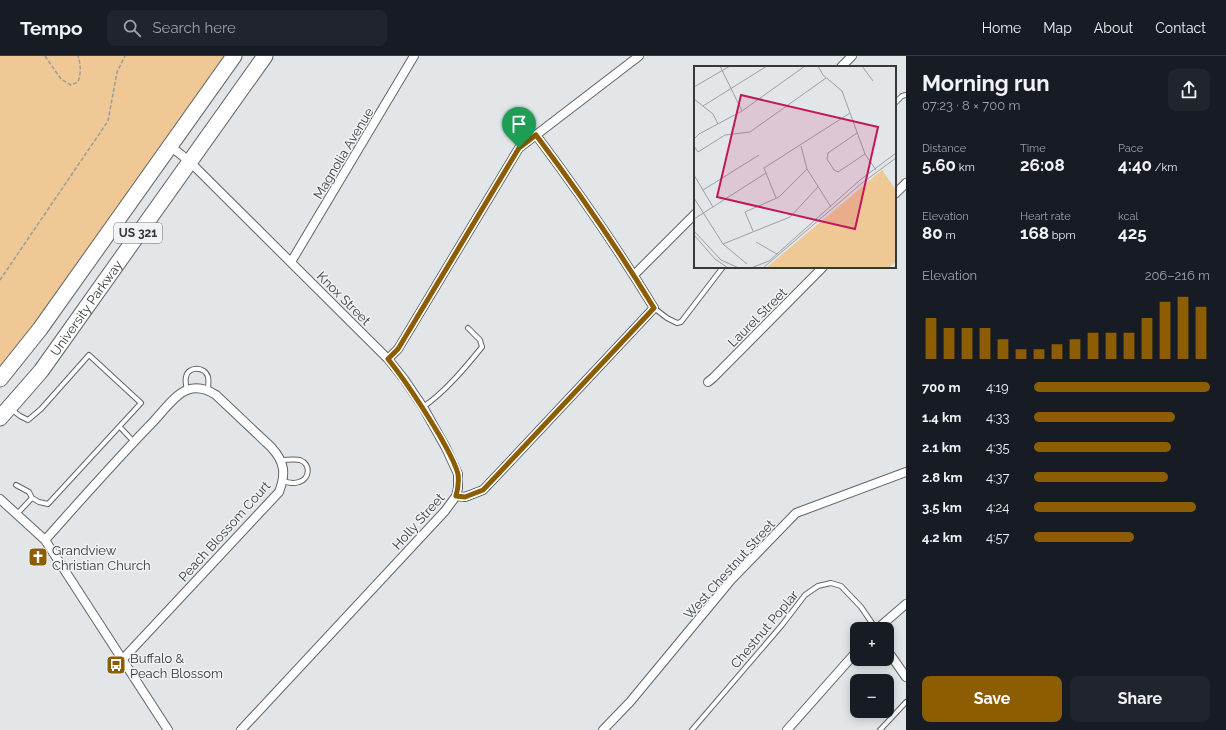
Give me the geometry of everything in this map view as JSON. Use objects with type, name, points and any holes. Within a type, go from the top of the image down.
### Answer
[{"type":"highway","name":"University Parkway","points":[[0,379],[21,354],[234,56]]},
{"type":"highway","name":"University Parkway","points":[[5,413],[41,370],[265,56]]},
{"type":"highway","points":[[60,299],[81,314]]},
{"type":"street","name":"Magnolia Avenue","points":[[291,262],[414,56]]},
{"type":"street","points":[[388,359],[398,349],[519,148],[639,56]]},
{"type":"street","points":[[842,66],[852,56]]},
{"type":"street","points":[[536,135],[570,180],[634,275],[654,308]]},
{"type":"street","name":"Knox Street","points":[[170,146],[189,161],[388,359],[404,379],[422,407],[454,463],[458,474],[458,488],[456,496]]},
{"type":"street","points":[[896,193],[906,183]]},
{"type":"street","points":[[634,275],[694,215]]},
{"type":"street","name":"Laurel Street","points":[[708,382],[714,378],[822,268]]},
{"type":"street","name":"Holly Street","points":[[241,730],[445,511],[456,496],[465,497],[483,490],[654,308]]},
{"type":"street","points":[[44,540],[134,442],[178,396],[187,390],[198,388],[208,390],[216,395],[278,454],[281,460]]},
{"type":"street","name":"Peach Blossom Court","points":[[122,660],[279,492],[283,481],[283,467],[281,460]]},
{"type":"street","name":"West Chestnut Street","points":[[602,730],[630,702],[731,580],[796,513],[906,472]]},
{"type":"street","points":[[0,499],[44,540],[168,730]]},
{"type":"street","points":[[884,622],[906,604]]},
{"type":"street","points":[[787,730],[850,659]]},
{"type":"street","points":[[894,660],[906,677]]},
{"type":"lane","points":[[896,102],[902,96],[906,95]]},
{"type":"lane","points":[[654,308],[667,318],[677,323],[681,322],[722,268]]},
{"type":"lane","points":[[422,407],[432,401],[458,375],[482,347],[480,340],[468,328]]},
{"type":"lane","points":[[5,413],[20,416],[28,420],[90,355],[141,403],[48,504],[39,502],[32,498],[29,492],[16,485]]},
{"type":"lane","points":[[187,390],[185,382],[187,374],[196,368],[206,373],[209,380],[208,390]]},
{"type":"lane","points":[[120,427],[134,442]]},
{"type":"lane","points":[[281,460],[302,461],[305,463],[308,470],[306,477],[301,482],[292,483],[283,481]]},
{"type":"lane","points":[[17,514],[32,498]]},
{"type":"lane","name":"Chestnut Poplar","points":[[692,730],[782,625],[805,595],[818,586],[831,583],[841,586],[861,607],[871,622]]},
{"type":"lane","points":[[880,730],[906,702]]},
{"type":"path","points":[[45,56],[61,79],[71,85],[78,82],[80,75],[80,63],[78,56]]},
{"type":"path","points":[[0,280],[108,121],[117,72],[125,56]]},
{"type":"shaded area","points":[[0,56],[226,56],[30,331],[0,366]]},
{"type":"place","name":"Grandview Christian Church","points":[[38,557]]},
{"type":"place","name":"Buffalo & Peach Blossom","points":[[116,665]]},
{"type":"route","points":[[536,135],[570,180],[634,275],[654,308],[483,490],[465,497],[456,496],[458,488],[458,474],[454,463],[420,402],[388,359],[398,349],[519,148],[536,135]]}]
